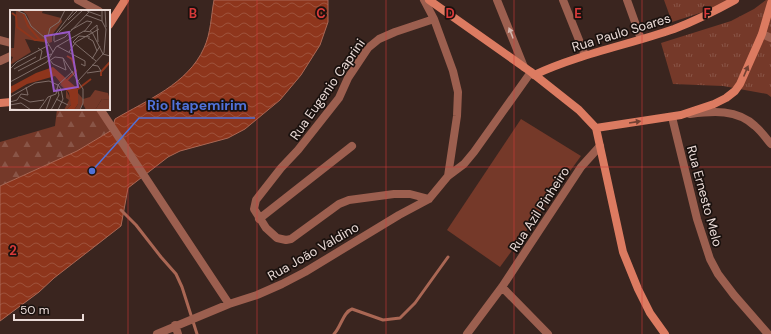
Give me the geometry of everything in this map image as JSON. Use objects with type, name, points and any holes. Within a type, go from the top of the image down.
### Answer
[{"type":"street","points":[[78,0],[97,10]]},
{"type":"street","points":[[111,20],[125,0]]},
{"type":"street","points":[[424,0],[434,19],[454,71],[458,92],[457,116],[448,176]]},
{"type":"street","points":[[429,0],[524,67],[579,110],[596,128],[623,252],[638,289],[650,313],[665,334]]},
{"type":"street","points":[[497,0],[524,67]]},
{"type":"street","points":[[562,0],[585,56]]},
{"type":"street","points":[[627,0],[641,39]]},
{"type":"street","name":"Rua Paulo Soares","points":[[533,74],[687,24],[716,11],[735,0]]},
{"type":"street","points":[[676,116],[714,104],[726,98],[735,91],[740,84],[762,34],[771,3]]},
{"type":"street","name":"Rua Eugenio Caprini","points":[[260,219],[254,209],[256,200],[339,98],[348,78],[368,48],[379,39],[434,19]]},
{"type":"street","points":[[762,34],[771,38]]},
{"type":"street","points":[[0,40],[10,43]]},
{"type":"street","points":[[0,60],[10,56]]},
{"type":"street","points":[[352,146],[260,219],[266,228],[277,238],[286,240],[291,239],[339,204],[349,200],[374,196],[410,194],[429,199],[448,176],[464,164],[474,152],[533,74]]},
{"type":"street","points":[[0,103],[10,102]]},
{"type":"street","points":[[101,110],[229,304]]},
{"type":"street","points":[[596,128],[676,116],[719,112],[735,114],[747,119],[756,126],[771,144]]},
{"type":"street","name":"Rua Ernesto Melo","points":[[676,116],[697,219],[710,259],[718,274],[734,295],[768,334]]},
{"type":"street","name":"Rua Azil Pinheiro","points":[[467,334],[502,287],[581,167],[600,146]]},
{"type":"street","name":"Rua João Valdino","points":[[159,334],[198,316],[257,295],[282,284],[429,199]]},
{"type":"street","points":[[502,287],[548,334]]},
{"type":"street","points":[[175,326],[178,334]]},
{"type":"green space","points":[[664,0],[735,0],[725,5],[672,22]]},
{"type":"green space","points":[[766,0],[771,0],[771,97],[767,94],[723,86],[673,84],[661,43],[731,21],[754,9]]},
{"type":"green space","points":[[57,110],[99,110],[112,130],[77,151],[0,186],[0,142],[55,126]]},
{"type":"green space","points":[[521,119],[581,156],[500,267],[447,230]]},
{"type":"water","points":[[214,0],[328,0],[328,22],[320,45],[301,75],[280,100],[245,129],[228,138],[180,151],[168,157],[128,188],[121,226],[54,278],[39,292],[0,321],[0,186],[77,151],[112,130],[115,119],[166,90],[188,72],[197,61],[204,48],[209,30]]},
{"type":"waterway","points":[[121,210],[136,225],[176,274],[182,287],[197,334]]},
{"type":"waterway","points":[[334,334],[346,313],[352,309],[383,320],[400,318],[415,303],[448,257]]},
{"type":"place","name":"Rio Itapemirim","points":[[92,171]]}]
